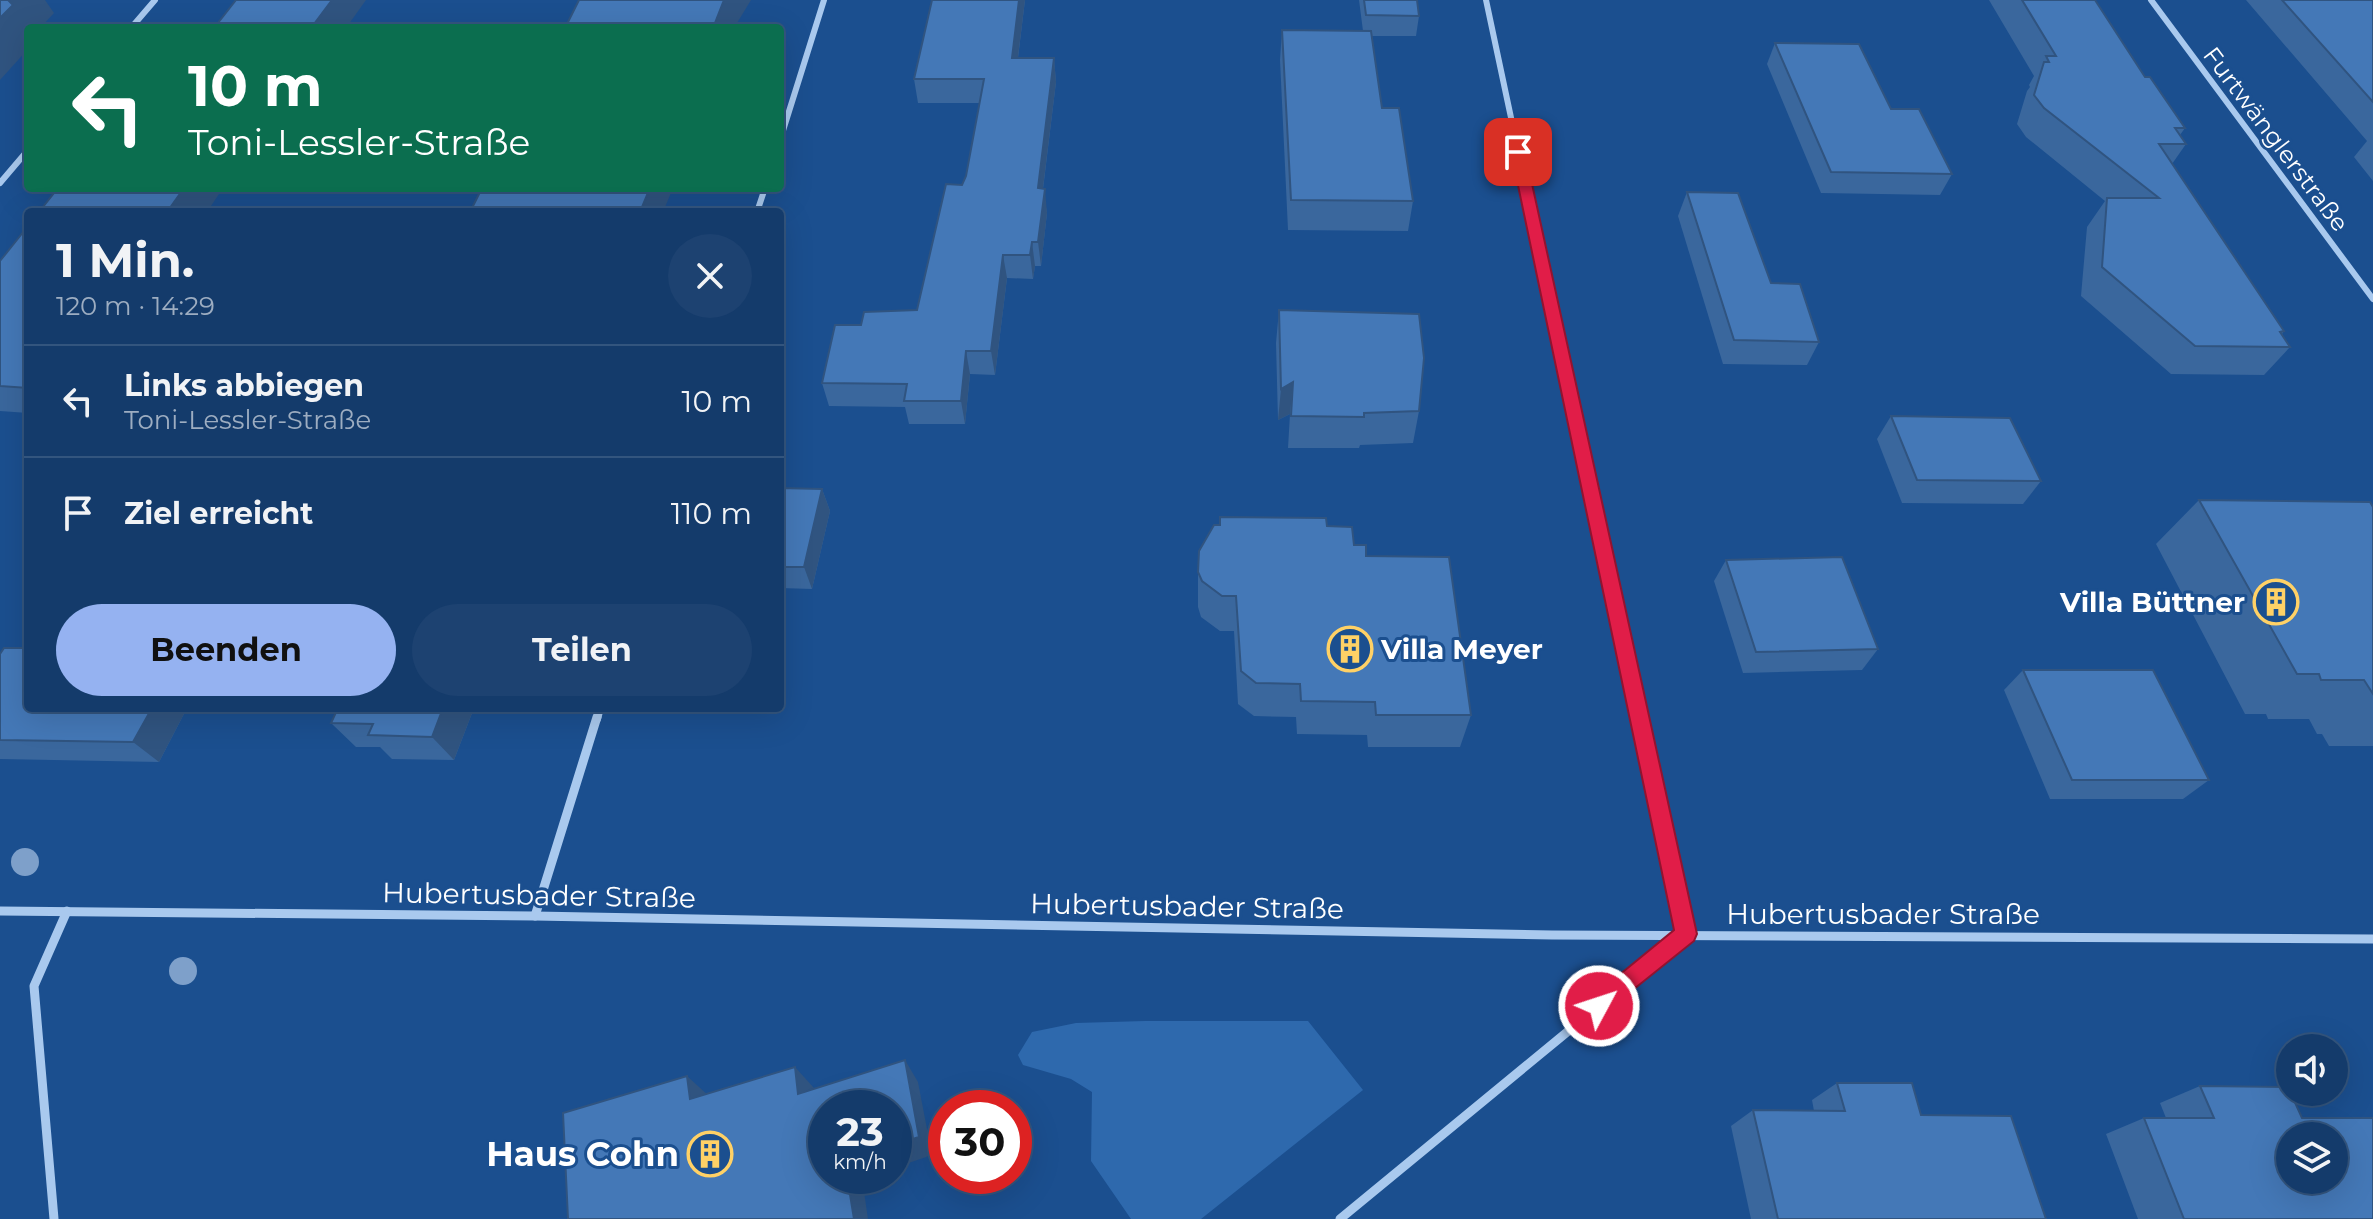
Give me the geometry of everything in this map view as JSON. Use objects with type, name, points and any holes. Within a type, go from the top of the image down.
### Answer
[{"type":"street","points":[[134,24],[155,0]]},
{"type":"street","points":[[784,127],[824,0]]},
{"type":"street","points":[[1340,1219],[1686,934],[1486,0]]},
{"type":"street","name":"Furtwänglerstraße","points":[[2151,0],[2373,299]]},
{"type":"street","points":[[0,183],[24,155]]},
{"type":"street","points":[[535,916],[599,712]]},
{"type":"street","name":"Hubertusbader Straße","points":[[0,911],[535,916],[1552,935],[2373,939]]},
{"type":"street","points":[[54,1219],[34,986],[67,911]]},
{"type":"shaded area","points":[[1308,1021],[1363,1090],[1201,1219],[1131,1219],[1091,1161],[1092,1092],[1071,1079],[1023,1065],[1018,1055],[1032,1032],[1076,1023]]},
{"type":"building","points":[[0,0],[10,0],[13,5],[0,18]]},
{"type":"building","points":[[236,0],[332,0],[314,24],[217,24]]},
{"type":"building","points":[[579,0],[724,0],[715,24],[567,24]]},
{"type":"building","points":[[932,0],[1019,0],[1012,58],[1054,58],[1038,188],[1045,189],[1038,242],[1032,242],[1030,255],[1003,255],[991,351],[966,351],[961,401],[904,401],[907,384],[822,383],[835,325],[861,325],[864,312],[917,310],[946,184],[962,185],[966,176],[984,79],[914,79]]},
{"type":"building","points":[[1364,0],[1417,0],[1419,16],[1366,15]]},
{"type":"building","points":[[2022,0],[2095,0],[2145,77],[2150,77],[2185,128],[2175,128],[2186,144],[2159,144],[2284,331],[2280,332],[2290,347],[2195,346],[2102,267],[2107,198],[2159,198],[2044,108],[2034,95],[2044,62],[2049,62],[2046,56],[2056,56]]},
{"type":"building","points":[[2282,0],[2373,0],[2373,102]]},
{"type":"building","points":[[1282,30],[1371,31],[1382,108],[1399,108],[1413,201],[1291,200]]},
{"type":"building","points":[[1775,43],[1859,44],[1891,109],[1919,109],[1952,174],[1831,172]]},
{"type":"building","points":[[55,192],[181,192],[170,208],[42,208]]},
{"type":"building","points":[[480,192],[648,192],[642,208],[472,208]]},
{"type":"building","points":[[1687,192],[1738,193],[1771,283],[1800,284],[1819,342],[1734,340]]},
{"type":"building","points":[[24,231],[24,388],[0,386],[0,261]]},
{"type":"building","points":[[1279,310],[1419,314],[1424,358],[1419,411],[1364,413],[1364,417],[1291,416],[1293,382],[1281,389]]},
{"type":"building","points":[[1891,416],[2010,418],[2041,481],[1917,480]]},
{"type":"building","points":[[784,488],[822,489],[804,567],[784,567]]},
{"type":"building","points":[[2199,500],[2370,502],[2373,507],[2373,694],[2364,680],[2321,680],[2319,674],[2297,674]]},
{"type":"building","name":"Villa Meyer","points":[[1220,517],[1326,518],[1327,526],[1352,527],[1354,545],[1366,545],[1366,556],[1449,557],[1471,715],[1376,715],[1375,702],[1301,701],[1300,684],[1256,683],[1241,671],[1236,596],[1222,596],[1202,581],[1198,572],[1199,551],[1214,525],[1220,525]]},
{"type":"building","points":[[1842,557],[1878,649],[1756,652],[1726,560]]},
{"type":"building","points":[[4,648],[24,648],[24,712],[150,712],[133,742],[0,740],[0,654]]},
{"type":"building","points":[[2023,670],[2153,670],[2209,780],[2072,780]]},
{"type":"building","points":[[336,712],[441,712],[432,737],[368,735],[373,724],[331,723]]},
{"type":"building","name":"Haus Cohn","points":[[905,1060],[910,1090],[811,1090]]},
{"type":"building","name":"Haus Cohn","points":[[795,1067],[798,1094],[808,1091],[808,1194],[850,1194],[854,1219],[568,1219],[563,1113],[687,1076],[690,1099]]},
{"type":"building","points":[[1837,1083],[1912,1083],[1921,1115],[2011,1116],[2046,1219],[1778,1219],[1753,1110],[1845,1111]]},
{"type":"building","points":[[2200,1086],[2276,1087],[2276,1106],[2297,1106],[2302,1118],[2373,1118],[2373,1219],[2184,1219],[2144,1118],[2214,1118]]},
{"type":"building","name":"Haus Cohn","points":[[912,1098],[919,1137],[912,1139]]},
{"type":"place","name":"Villa Büttner","points":[[2276,602]]},
{"type":"place","name":"Villa Meyer","points":[[1350,649]]},
{"type":"place","name":"Haus Cohn","points":[[710,1154]]},
{"type":"route","points":[[1518,152],[1686,934],[1599,1006]]}]
